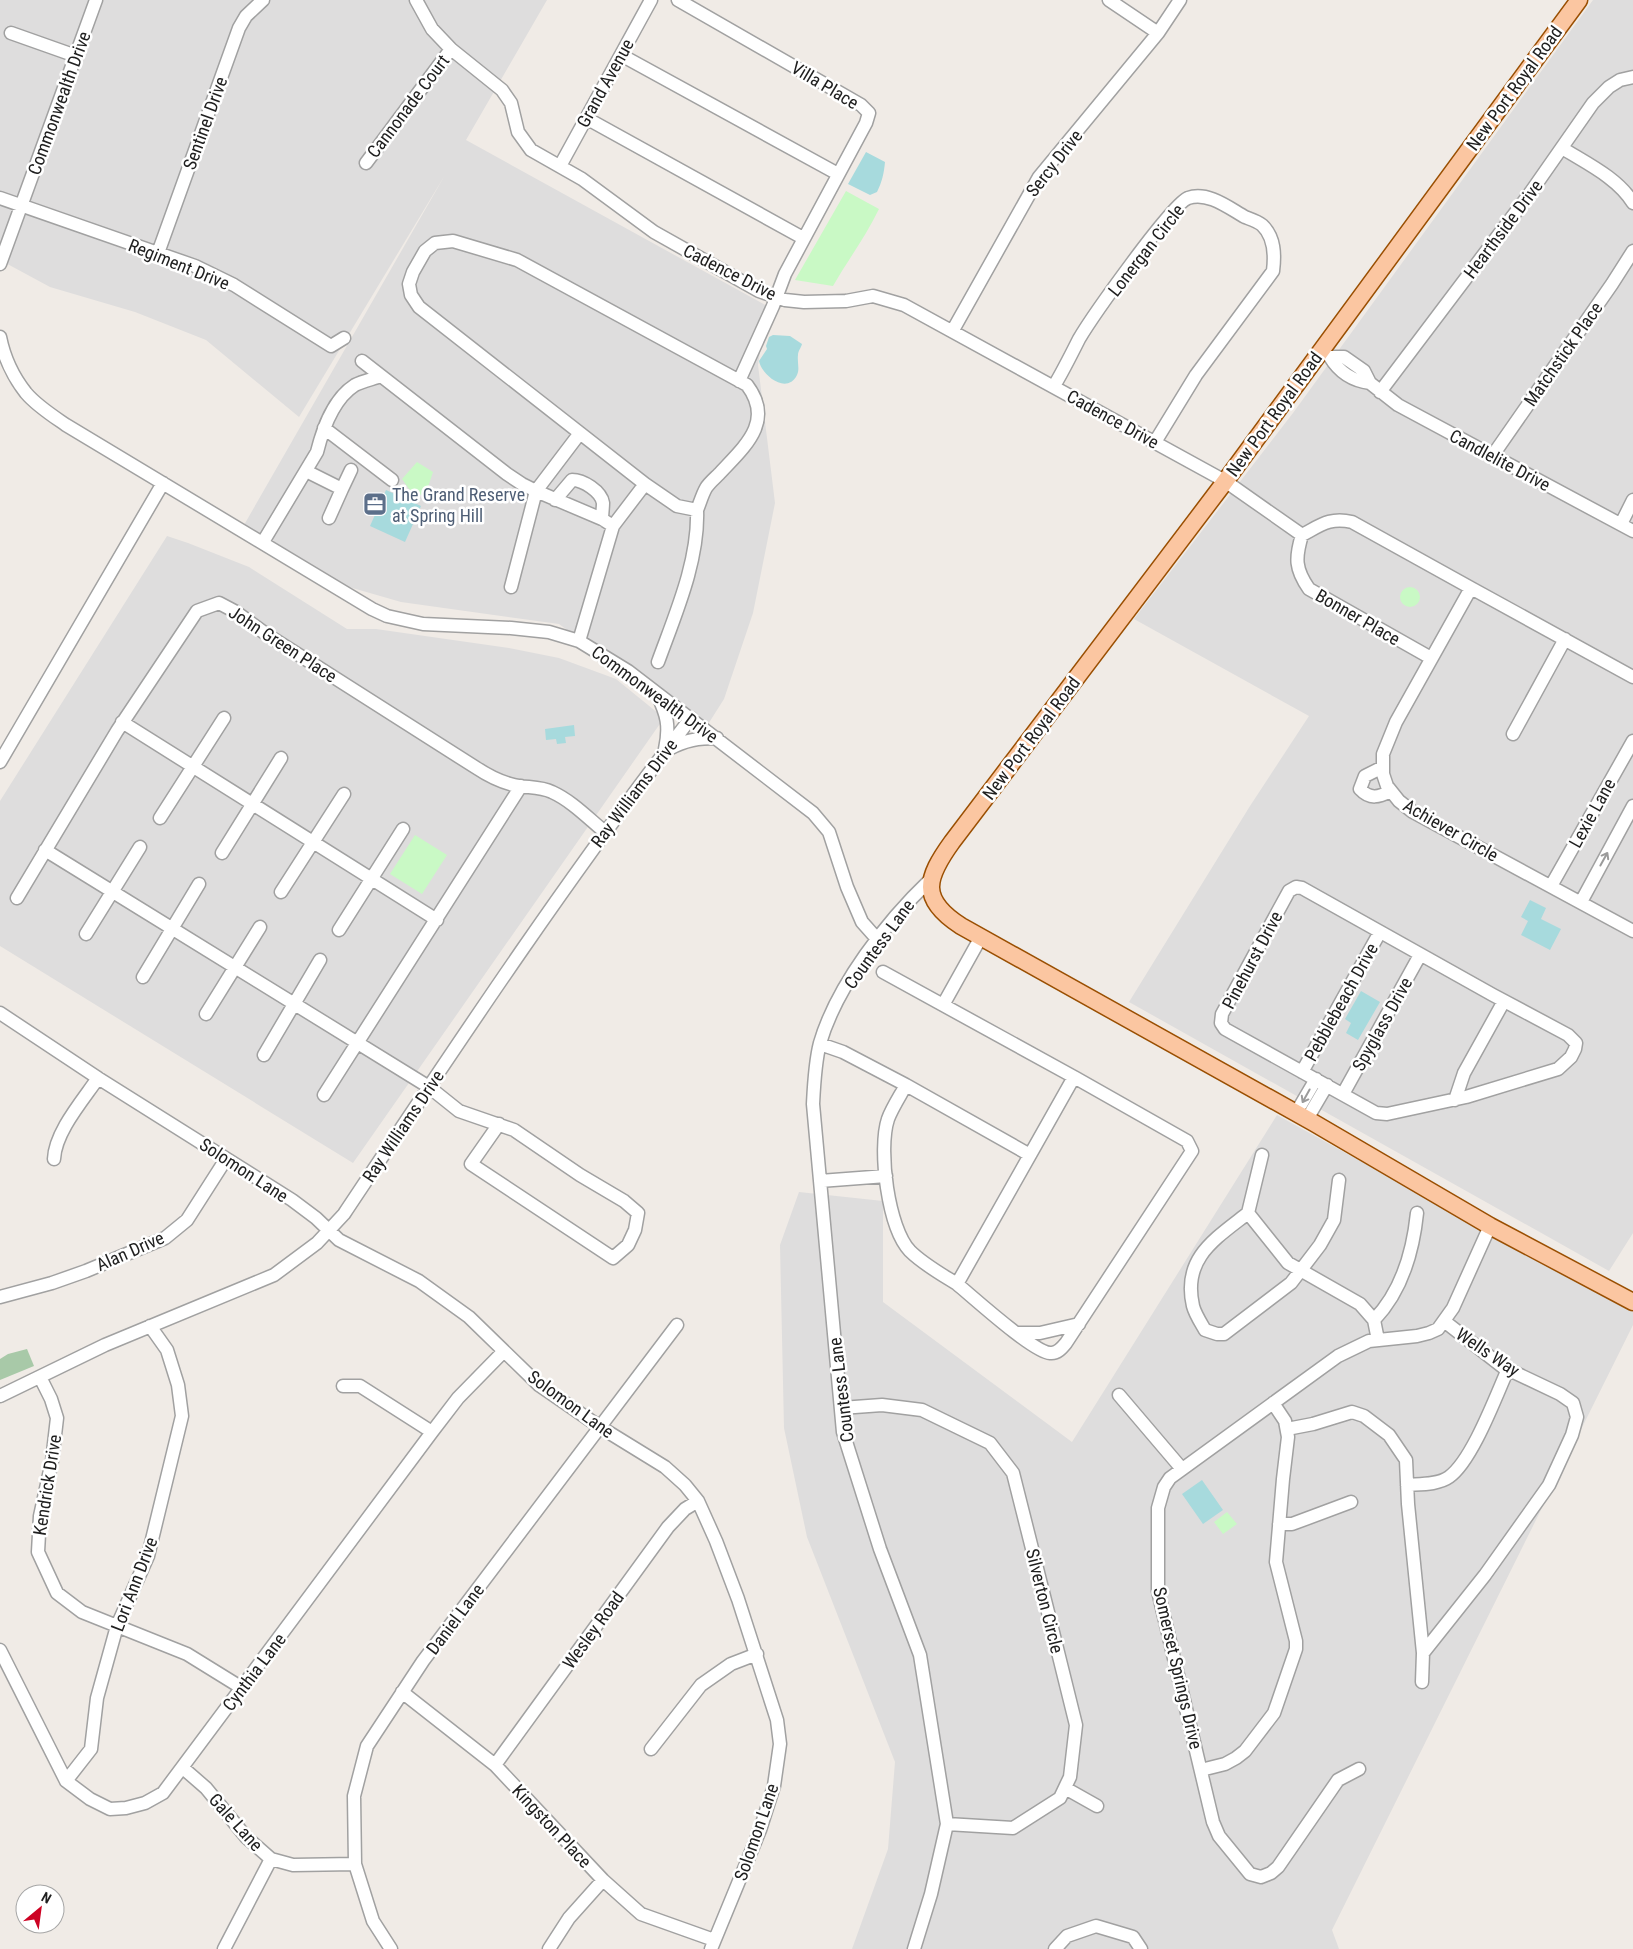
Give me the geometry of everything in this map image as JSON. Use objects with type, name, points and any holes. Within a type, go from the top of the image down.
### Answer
[{"type":"main road","name":"New Port Royal Road","points":[[930,880],[936,863],[965,824],[1225,481],[1326,353],[1578,0]]},
{"type":"main road","points":[[930,880],[934,899],[942,912],[954,922],[1302,1116],[1490,1226],[1633,1302]]},
{"type":"street","name":"Commonwealth Drive","points":[[0,264],[96,0]]},
{"type":"street","name":"Sentinel Drive","points":[[158,253],[239,28],[246,16],[263,0]]},
{"type":"street","name":"Cadence Drive","points":[[416,0],[432,29],[451,49],[502,90],[511,103],[518,132],[531,150],[582,179],[654,232],[759,291],[775,297],[804,302],[846,301],[873,296],[904,305],[954,330],[1225,481]]},
{"type":"street","name":"Grand Avenue","points":[[560,166],[651,0]]},
{"type":"street","name":"Villa Place","points":[[678,0],[861,105],[869,113],[803,238],[739,381]]},
{"type":"street","points":[[1109,0],[1158,33]]},
{"type":"street","name":"Sercy Drive","points":[[954,330],[1039,177],[1158,33],[1180,0]]},
{"type":"street","points":[[11,33],[76,56]]},
{"type":"street","name":"Cannonade Court","points":[[366,163],[451,49]]},
{"type":"street","points":[[620,55],[838,174]]},
{"type":"street","name":"Hearthside Drive","points":[[1380,392],[1528,196],[1593,103],[1608,87],[1620,80],[1633,77]]},
{"type":"street","points":[[586,118],[803,238]]},
{"type":"street","points":[[1562,148],[1593,167],[1617,185],[1628,195],[1633,203]]},
{"type":"street","name":"Lonergan Circle","points":[[1054,386],[1080,338],[1175,208],[1189,198],[1202,198],[1219,202],[1262,225],[1270,238],[1275,253],[1273,271],[1196,375],[1155,442]]},
{"type":"street","name":"Regiment Drive","points":[[1,199],[195,266],[234,285],[331,346],[344,338]]},
{"type":"street","points":[[658,662],[684,589],[698,530],[698,510],[706,487],[748,443],[756,428],[759,410],[754,395],[747,385],[517,260],[453,241],[435,243],[425,251],[413,272],[409,284],[411,295],[419,307],[645,484],[677,506],[698,510]]},
{"type":"street","name":"Matchstick Place","points":[[1492,455],[1607,292],[1633,251]]},
{"type":"street","points":[[0,337],[2,355]]},
{"type":"street","name":"Candlelite Drive","points":[[1326,353],[1344,357],[1364,371],[1370,383],[1398,405],[1633,531]]},
{"type":"street","name":"Commonwealth Drive","points":[[2,355],[27,394],[66,425],[372,609],[387,616],[423,624],[511,628],[549,632],[579,641],[628,672],[691,718],[813,813],[828,832],[862,922],[878,940]]},
{"type":"street","points":[[362,361],[522,484],[607,522]]},
{"type":"street","points":[[263,542],[317,452],[324,428],[334,408],[355,385],[381,376]]},
{"type":"street","points":[[324,428],[392,480]]},
{"type":"street","points":[[511,587],[536,491],[580,433]]},
{"type":"street","points":[[329,518],[351,470]]},
{"type":"street","points":[[306,471],[342,489]]},
{"type":"street","points":[[555,500],[572,480],[579,480],[598,493],[603,501],[607,522],[579,641]]},
{"type":"street","points":[[1225,481],[1302,535],[1333,520],[1341,519],[1352,522],[1633,677]]},
{"type":"street","points":[[0,762],[163,483]]},
{"type":"street","points":[[607,522],[645,484]]},
{"type":"street","points":[[1621,524],[1633,500]]},
{"type":"street","name":"Bonner Place","points":[[1302,535],[1296,559],[1298,571],[1309,589],[1431,658]]},
{"type":"street","name":"Achiever Circle","points":[[1471,588],[1396,722],[1383,754],[1383,767],[1387,786],[1399,801],[1413,812],[1633,931]]},
{"type":"street","name":"John Green Place","points":[[17,898],[122,722],[196,611],[219,603],[236,612],[266,634],[475,768],[494,779],[552,791],[568,801],[606,832]]},
{"type":"street","points":[[1513,734],[1565,639]]},
{"type":"street","points":[[657,693],[667,714],[668,734],[665,752]]},
{"type":"street","points":[[160,818],[224,718]]},
{"type":"street","name":"Ray Williams Drive","points":[[0,1396],[105,1345],[274,1275],[301,1256],[329,1232],[344,1214],[528,940],[691,718]]},
{"type":"street","points":[[122,722],[437,920]]},
{"type":"street","points":[[665,752],[680,742],[698,738],[717,738]]},
{"type":"street","name":"Lexie Lane","points":[[1551,886],[1633,741]]},
{"type":"street","points":[[222,853],[281,758]]},
{"type":"street","points":[[1383,767],[1365,776],[1360,789],[1368,796],[1373,797],[1391,791]]},
{"type":"street","points":[[324,1094],[522,786]]},
{"type":"street","points":[[281,892],[344,794]]},
{"type":"street","name":"Lexie Lane","points":[[1580,902],[1633,806]]},
{"type":"street","points":[[339,930],[403,829]]},
{"type":"street","points":[[86,934],[140,847]]},
{"type":"street","points":[[45,850],[429,1087],[459,1111],[500,1124],[514,1130],[580,1175],[624,1201],[638,1213],[635,1230],[628,1245],[613,1258],[471,1164],[500,1124]]},
{"type":"street","name":"Countess Lane","points":[[914,1949],[931,1894],[947,1824],[920,1655],[880,1549],[843,1432],[813,1104],[814,1082],[820,1044],[828,1021],[856,970],[904,904],[930,880]]},
{"type":"street","points":[[143,977],[199,884]]},
{"type":"street","name":"Pinehurst Drive","points":[[1296,887],[1302,888],[1380,932],[1568,1035],[1576,1043],[1571,1057],[1558,1069],[1455,1100],[1388,1114],[1376,1113],[1225,1029],[1221,1023],[1222,1014],[1289,891],[1296,887]]},
{"type":"street","points":[[206,1014],[260,926]]},
{"type":"street","name":"Pebblebeach Drive","points":[[1302,1072],[1380,932]]},
{"type":"street","points":[[943,1005],[980,937]]},
{"type":"street","name":"Spyglass Drive","points":[[1343,1094],[1420,955]]},
{"type":"street","points":[[264,1055],[320,960]]},
{"type":"street","points":[[883,972],[1187,1141],[1192,1151],[1079,1324],[1059,1351],[1050,1353],[1032,1345],[956,1284],[910,1251],[899,1236],[892,1218],[886,1176],[885,1134],[889,1118],[906,1085]]},
{"type":"street","points":[[1455,1100],[1464,1073],[1504,1001]]},
{"type":"street","name":"Solomon Lane","points":[[0,1013],[98,1078],[292,1200],[316,1218],[339,1240],[419,1281],[470,1317],[540,1385],[600,1427],[665,1467],[685,1485],[698,1501],[716,1542],[756,1654],[777,1720],[780,1744],[774,1786],[760,1830],[713,1944]]},
{"type":"street","points":[[820,1044],[843,1052],[906,1085],[1030,1155]]},
{"type":"street","points":[[54,1158],[54,1148],[58,1136],[98,1078]]},
{"type":"street","points":[[956,1284],[1074,1078]]},
{"type":"street","points":[[1302,1116],[1316,1079]]},
{"type":"street","points":[[1302,1116],[1327,1086]]},
{"type":"street","points":[[1262,1156],[1248,1213],[1211,1242],[1192,1269],[1190,1283],[1193,1308],[1205,1330],[1217,1334],[1224,1334],[1292,1283],[1320,1244],[1334,1220],[1339,1180]]},
{"type":"street","name":"Alan Drive","points":[[0,1298],[86,1271],[164,1238],[187,1220],[226,1158]]},
{"type":"street","points":[[820,1181],[886,1176]]},
{"type":"street","points":[[1248,1213],[1288,1263],[1360,1304],[1374,1320],[1378,1340]]},
{"type":"street","points":[[1374,1320],[1386,1308],[1401,1281],[1414,1243],[1417,1213]]},
{"type":"street","name":"Somerset Springs Drive","points":[[1360,1769],[1338,1780],[1278,1867],[1271,1873],[1261,1877],[1250,1874],[1219,1836],[1213,1822],[1158,1591],[1158,1508],[1164,1487],[1170,1478],[1338,1356],[1368,1341],[1429,1333],[1438,1329],[1453,1308],[1490,1226]]},
{"type":"street","name":"Wells Way","points":[[1423,1653],[1485,1575],[1549,1485],[1572,1435],[1577,1417],[1573,1403],[1560,1394],[1508,1369],[1444,1321]]},
{"type":"street","points":[[1018,1333],[1040,1333],[1079,1324]]},
{"type":"street","name":"Daniel Lane","points":[[391,1949],[373,1921],[355,1864],[354,1796],[367,1746],[402,1692],[677,1325]]},
{"type":"street","name":"Lori Ann Drive","points":[[66,1781],[91,1749],[97,1698],[116,1626],[148,1556],[182,1416],[178,1385],[166,1350],[150,1326]]},
{"type":"street","name":"Cynthia Lane","points":[[0,1650],[66,1781],[90,1799],[110,1809],[126,1808],[145,1803],[163,1793],[458,1398],[504,1351]]},
{"type":"street","points":[[1407,1485],[1443,1480],[1450,1477],[1461,1464],[1476,1439],[1508,1369]]},
{"type":"street","name":"Kendrick Drive","points":[[40,1377],[51,1399],[57,1418],[52,1461],[40,1516],[38,1552],[58,1593],[82,1612],[187,1654],[242,1688]]},
{"type":"street","points":[[343,1386],[360,1386],[432,1432]]},
{"type":"street","points":[[1119,1395],[1182,1469]]},
{"type":"street","points":[[1201,1770],[1225,1764],[1245,1750],[1274,1713],[1296,1649],[1296,1641],[1277,1568],[1288,1429],[1273,1403]]},
{"type":"street","name":"Silverton Circle","points":[[842,1408],[882,1405],[922,1410],[990,1443],[1013,1473],[1076,1725],[1070,1777],[1060,1798],[1013,1828],[947,1824]]},
{"type":"street","points":[[1288,1429],[1313,1424],[1352,1412],[1364,1416],[1389,1435],[1406,1460],[1423,1653],[1422,1682]]},
{"type":"street","name":"Wesley Road","points":[[495,1765],[668,1527],[685,1509],[698,1501]]},
{"type":"street","points":[[1280,1524],[1292,1524],[1351,1502]]},
{"type":"street","points":[[651,1749],[701,1685],[731,1664],[756,1654]]},
{"type":"street","name":"Kingston Place","points":[[402,1692],[495,1765],[603,1880],[641,1914],[713,1944]]},
{"type":"street","name":"Gale Lane","points":[[183,1768],[206,1788],[246,1837],[271,1859],[293,1865],[355,1864]]},
{"type":"street","points":[[1065,1788],[1097,1806]]},
{"type":"street","points":[[224,1949],[271,1859]]},
{"type":"street","points":[[549,1949],[568,1918],[603,1880]]},
{"type":"street","points":[[1054,1949],[1066,1936],[1096,1926],[1133,1937],[1141,1949]]},
{"type":"shaded area","points":[[0,0],[547,0],[466,140],[767,306],[758,365],[775,503],[753,613],[724,699],[705,729],[559,624],[401,602],[349,587],[240,532],[445,175],[299,417],[206,340],[135,312],[50,287],[0,260]]},
{"type":"shaded area","points":[[1593,0],[1633,0],[1633,1233],[1609,1271],[1129,1002],[1250,806],[1309,716],[1134,619],[1293,413]]},
{"type":"shaded area","points":[[167,536],[249,567],[347,629],[376,629],[509,648],[559,658],[616,679],[664,718],[353,1163],[0,946],[0,801]]},
{"type":"shaded area","points":[[1277,1115],[1633,1312],[1633,1325],[1332,1930],[1339,1949],[852,1949],[888,1849],[895,1762],[807,1537],[784,1428],[780,1245],[799,1192],[883,1201],[883,1302],[1072,1442]]},
{"type":"green space","points":[[846,191],[879,209],[868,229],[833,286],[795,280]]},
{"type":"green space","points":[[417,462],[433,472],[426,493],[415,497],[402,479]]},
{"type":"green space","points":[[1410,587],[1417,590],[1420,597],[1417,604],[1410,607],[1403,604],[1400,597],[1403,590]]},
{"type":"green space","points":[[415,835],[447,855],[422,894],[390,874]]},
{"type":"green space","points":[[27,1349],[34,1366],[0,1380],[0,1359],[8,1354]]},
{"type":"green space","points":[[1227,1512],[1237,1524],[1223,1534],[1214,1522]]},
{"type":"water","points":[[866,152],[885,162],[879,188],[877,192],[870,195],[848,184]]},
{"type":"water","points":[[773,335],[790,336],[802,344],[798,354],[798,373],[793,381],[781,383],[775,381],[761,367],[759,361],[767,349],[769,337]]},
{"type":"water","points":[[386,490],[421,506],[405,542],[370,526]]},
{"type":"water","points":[[574,725],[575,736],[565,737],[566,743],[557,744],[556,739],[546,740],[545,729]]},
{"type":"water","points":[[1530,900],[1546,908],[1541,919],[1561,929],[1550,950],[1521,935],[1528,921],[1521,917]]},
{"type":"water","points":[[1361,991],[1380,1002],[1358,1040],[1346,1033],[1351,1023],[1345,1019]]},
{"type":"water","points":[[1202,1480],[1223,1510],[1203,1524],[1182,1494]]},
{"type":"place","name":"The Grand Reserve at Spring Hill","points":[[375,504]]}]
